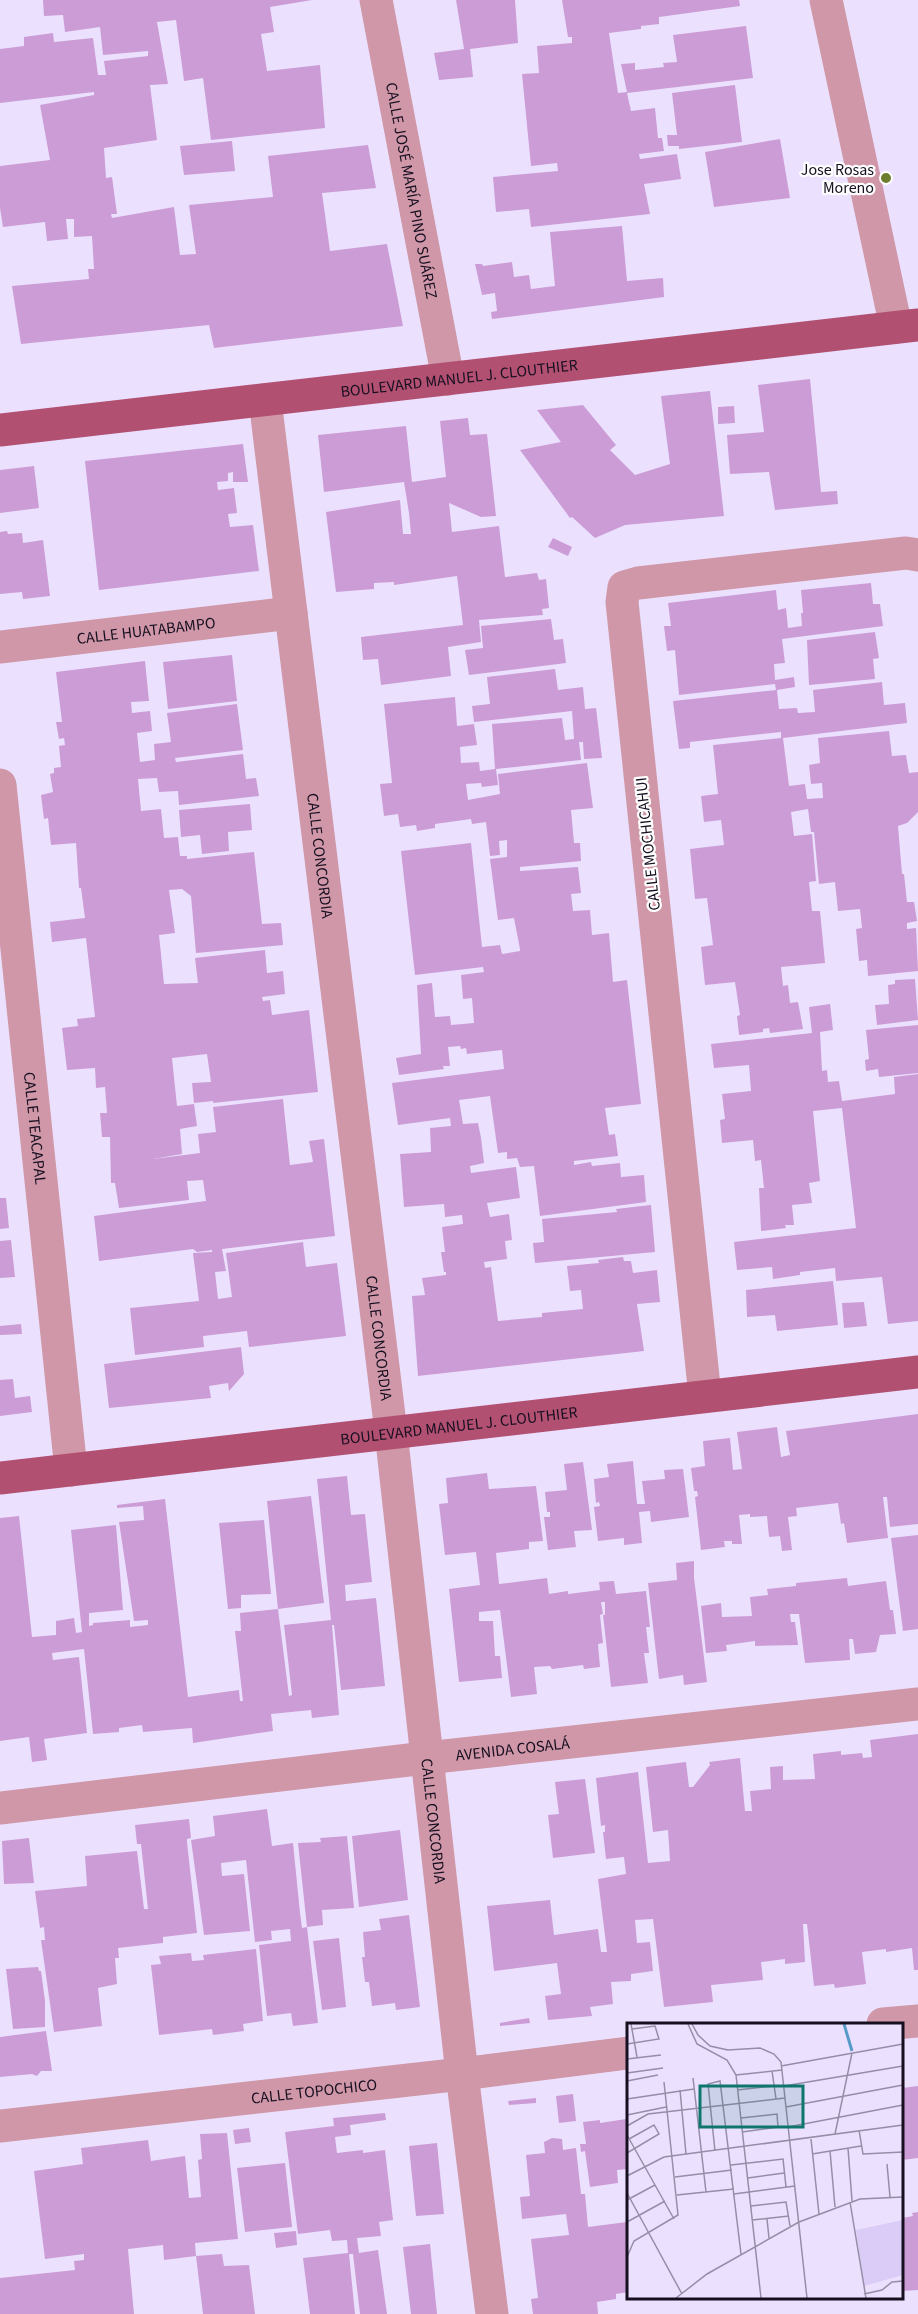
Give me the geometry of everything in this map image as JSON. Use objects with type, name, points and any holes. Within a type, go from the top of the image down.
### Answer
[{"type":"main road","name":"BOULEVARD MANUEL J. CLOUTHIER","points":[[0,430],[907,326]]},
{"type":"main road","name":"BOULEVARD MANUEL J. CLOUTHIER","points":[[0,1478],[918,1372]]},
{"type":"street","name":"CALLE JOSÉ MARÍA PINO SUÁREZ","points":[[376,0],[448,379]]},
{"type":"street","points":[[826,0],[907,326]]},
{"type":"street","name":"CALLE CONCORDIA","points":[[265,400],[391,1432],[462,2074],[492,2314]]},
{"type":"street","name":"CALLE MOCHICAHUI","points":[[705,1396],[622,602],[624,587],[906,553],[918,555]]},
{"type":"street","name":"CALLE HUATABAMPO","points":[[0,647],[291,613]]},
{"type":"street","name":"CALLE TEACAPAL","points":[[0,785],[71,1470]]},
{"type":"street","name":"AVENIDA COSALÁ","points":[[0,1808],[918,1704]]},
{"type":"street","points":[[900,2023],[918,2021]]},
{"type":"street","name":"CALLE TOPOCHICO","points":[[0,2126],[627,2053]]},
{"type":"building","points":[[43,0],[312,0],[270,7],[274,32],[261,34],[267,71],[320,65],[325,128],[211,140],[203,78],[184,81],[176,20],[157,22],[168,84],[150,85],[157,140],[104,148],[106,178],[112,177],[117,214],[111,214],[112,218],[174,207],[180,255],[196,254],[189,205],[273,197],[268,156],[368,145],[376,188],[322,193],[330,251],[387,244],[403,326],[214,348],[209,325],[21,344],[12,286],[89,279],[88,269],[94,269],[92,236],[74,237],[74,219],[66,219],[68,239],[47,241],[45,222],[3,227],[0,208],[0,166],[50,160],[40,105],[94,95],[94,92],[0,103],[0,49],[24,46],[24,37],[53,33],[54,42],[93,38],[98,75],[106,75],[104,61],[148,56],[148,51],[103,55],[100,27],[65,32],[63,15],[44,16]]},
{"type":"building","points":[[456,0],[515,0],[518,43],[470,49],[473,77],[439,80],[434,53],[464,49]]},
{"type":"building","points":[[562,0],[739,0],[740,6],[659,17],[659,24],[609,33],[618,93],[627,92],[621,64],[635,63],[635,70],[664,67],[663,63],[677,62],[673,35],[746,26],[753,78],[627,93],[631,111],[655,108],[658,138],[662,138],[664,151],[639,154],[640,159],[677,154],[681,179],[644,184],[650,214],[531,227],[529,209],[496,212],[493,177],[558,171],[557,163],[531,166],[522,74],[539,73],[537,46],[572,43],[572,37],[568,37]]},
{"type":"building","points":[[735,85],[742,142],[679,149],[679,146],[668,146],[667,135],[677,135],[672,93]]},
{"type":"building","points":[[780,139],[790,198],[714,207],[705,152]]},
{"type":"building","points":[[232,141],[235,171],[184,175],[180,146]]},
{"type":"building","points":[[622,226],[627,281],[663,278],[664,297],[492,319],[491,312],[497,311],[495,293],[482,295],[475,264],[483,266],[512,262],[514,277],[529,275],[531,289],[555,286],[550,232]]},
{"type":"building","points":[[810,379],[821,492],[837,491],[838,504],[775,510],[769,472],[730,474],[727,435],[764,432],[758,385]]},
{"type":"building","points":[[710,391],[724,516],[625,525],[595,538],[572,517],[570,518],[520,450],[561,442],[537,410],[583,405],[616,445],[610,450],[635,475],[670,464],[661,396]]},
{"type":"building","points":[[734,406],[735,423],[718,424],[718,407]]},
{"type":"building","points":[[468,418],[470,435],[487,434],[496,516],[481,517],[449,503],[452,532],[499,526],[505,577],[537,573],[539,580],[546,579],[549,608],[542,609],[543,615],[479,620],[481,642],[448,647],[451,676],[381,685],[378,659],[363,660],[361,637],[463,625],[457,576],[394,585],[394,582],[374,583],[374,589],[336,592],[326,512],[400,500],[403,534],[411,534],[409,513],[404,482],[324,492],[318,435],[406,426],[412,482],[446,477],[440,421]]},
{"type":"building","points":[[243,444],[248,482],[233,482],[233,472],[228,473],[228,481],[217,482],[218,490],[234,488],[237,513],[228,514],[230,527],[253,525],[259,571],[99,590],[85,461]]},
{"type":"building","points":[[34,466],[39,508],[0,513],[0,470]]},
{"type":"building","points":[[7,531],[8,534],[22,533],[23,543],[43,540],[50,596],[23,599],[22,592],[0,594],[0,532]]},
{"type":"building","points":[[553,538],[572,547],[568,556],[548,547]]},
{"type":"building","points":[[871,583],[873,604],[880,604],[883,626],[782,639],[785,663],[774,664],[775,680],[794,677],[795,687],[777,690],[779,709],[797,708],[798,713],[815,712],[813,690],[882,682],[884,705],[905,703],[907,723],[783,738],[789,786],[805,784],[807,799],[823,798],[822,783],[811,784],[809,765],[820,763],[818,738],[889,731],[892,756],[906,755],[909,773],[918,772],[918,812],[907,823],[898,826],[907,902],[914,902],[917,921],[907,923],[907,929],[916,928],[918,971],[868,976],[867,960],[859,961],[856,929],[862,928],[860,909],[838,911],[835,882],[819,884],[814,832],[811,832],[808,809],[791,812],[794,836],[812,834],[816,881],[809,882],[812,911],[820,911],[825,963],[781,967],[783,986],[788,985],[790,1003],[798,1002],[803,1029],[770,1033],[769,1028],[763,1029],[763,1032],[739,1035],[737,1016],[740,1015],[735,982],[705,985],[701,947],[713,945],[707,898],[695,899],[690,849],[724,845],[721,820],[704,822],[701,796],[718,794],[713,745],[781,738],[781,732],[690,742],[690,748],[679,749],[673,701],[776,690],[775,684],[679,695],[675,650],[667,651],[664,626],[671,626],[668,603],[776,590],[778,610],[786,608],[788,628],[802,626],[801,590]]},
{"type":"building","points":[[551,619],[554,640],[563,639],[566,663],[469,675],[465,650],[483,648],[481,626]]},
{"type":"building","points":[[875,632],[879,658],[873,659],[875,679],[809,685],[807,640]]},
{"type":"building","points":[[232,655],[237,701],[168,709],[163,662]]},
{"type":"building","points":[[145,661],[149,701],[131,702],[132,713],[150,711],[152,731],[137,733],[140,762],[155,760],[154,744],[171,742],[167,713],[237,704],[243,750],[175,758],[176,762],[243,754],[246,779],[256,778],[259,796],[179,805],[178,791],[159,792],[157,778],[138,779],[141,811],[161,809],[164,838],[178,837],[180,856],[187,856],[187,859],[254,852],[262,924],[281,923],[283,945],[196,953],[191,896],[182,889],[169,890],[175,933],[159,935],[164,984],[198,983],[195,958],[265,950],[267,973],[283,971],[285,994],[262,997],[263,1001],[270,1000],[272,1015],[309,1010],[318,1092],[194,1103],[192,1083],[211,1082],[207,1054],[172,1058],[177,1106],[194,1104],[197,1126],[180,1129],[182,1154],[153,1159],[200,1153],[198,1134],[216,1132],[213,1107],[283,1099],[290,1165],[313,1162],[309,1141],[324,1139],[335,1236],[222,1249],[226,1271],[215,1272],[218,1299],[232,1297],[226,1253],[303,1242],[306,1267],[337,1263],[346,1336],[249,1347],[247,1331],[203,1336],[204,1347],[135,1355],[130,1308],[199,1301],[193,1253],[212,1252],[212,1250],[197,1252],[193,1249],[99,1261],[94,1216],[206,1201],[203,1180],[187,1181],[189,1200],[119,1208],[115,1183],[111,1183],[110,1137],[102,1137],[100,1113],[107,1113],[105,1087],[96,1088],[95,1068],[67,1070],[62,1028],[78,1026],[77,1019],[95,1017],[86,938],[52,942],[50,922],[85,918],[81,888],[79,888],[76,843],[51,845],[48,818],[44,819],[41,795],[53,792],[50,774],[54,773],[54,768],[61,767],[59,746],[65,745],[64,738],[59,739],[56,722],[62,722],[56,672]]},
{"type":"building","points":[[555,669],[558,690],[583,687],[585,709],[596,708],[602,758],[584,759],[583,742],[579,742],[581,760],[496,769],[498,785],[482,787],[481,783],[466,784],[468,800],[500,794],[498,774],[587,763],[593,808],[571,810],[574,843],[580,843],[581,861],[520,867],[520,871],[578,867],[581,893],[571,894],[573,911],[590,910],[592,935],[609,933],[613,982],[627,980],[641,1104],[605,1108],[609,1135],[615,1134],[618,1156],[574,1161],[574,1165],[591,1162],[592,1166],[620,1163],[621,1177],[644,1175],[646,1202],[540,1216],[534,1166],[520,1167],[517,1158],[507,1159],[507,1152],[498,1153],[490,1096],[459,1100],[463,1124],[478,1123],[481,1138],[484,1163],[470,1166],[471,1173],[516,1167],[520,1198],[487,1203],[490,1217],[509,1214],[512,1240],[505,1241],[507,1259],[484,1262],[485,1268],[491,1267],[498,1321],[542,1317],[542,1313],[583,1309],[581,1290],[570,1291],[567,1266],[599,1263],[598,1260],[623,1257],[624,1261],[631,1261],[633,1273],[657,1270],[660,1302],[637,1304],[644,1351],[418,1376],[412,1296],[425,1295],[422,1278],[446,1275],[441,1252],[445,1252],[442,1227],[463,1224],[462,1215],[445,1217],[444,1204],[404,1207],[400,1154],[431,1152],[430,1128],[451,1126],[450,1118],[398,1125],[392,1083],[504,1069],[502,1050],[467,1054],[466,1048],[461,1049],[460,1046],[448,1047],[450,1066],[443,1066],[444,1069],[399,1075],[396,1058],[421,1054],[417,985],[432,983],[435,1017],[450,1016],[451,1025],[474,1023],[472,998],[463,999],[461,975],[484,972],[483,967],[415,975],[401,851],[471,843],[482,947],[500,945],[502,954],[520,951],[520,949],[514,918],[498,920],[490,859],[507,857],[507,840],[499,841],[500,855],[490,856],[486,822],[472,824],[471,819],[435,824],[435,828],[417,831],[416,825],[400,827],[398,814],[384,816],[380,784],[392,783],[384,704],[455,697],[457,726],[474,724],[477,745],[460,747],[461,763],[479,762],[480,771],[495,769],[492,724],[562,718],[565,740],[574,739],[572,711],[474,722],[472,706],[490,704],[487,677]]},
{"type":"building","points":[[250,804],[252,830],[228,832],[229,851],[202,854],[200,835],[181,837],[179,810]]},
{"type":"building","points":[[915,979],[918,1020],[877,1025],[875,1005],[889,1004],[888,985],[895,984],[895,980]]},
{"type":"building","points":[[830,1004],[833,1030],[820,1032],[822,1071],[827,1070],[828,1082],[839,1081],[842,1101],[895,1094],[894,1077],[918,1074],[918,1321],[888,1324],[882,1277],[836,1281],[835,1268],[800,1272],[800,1275],[773,1279],[772,1267],[737,1270],[734,1242],[856,1228],[842,1108],[813,1111],[820,1181],[809,1183],[812,1203],[792,1205],[794,1225],[761,1231],[759,1188],[764,1188],[761,1160],[755,1161],[753,1140],[722,1143],[720,1120],[725,1119],[722,1094],[751,1091],[749,1065],[714,1068],[711,1044],[812,1033],[809,1007]]},
{"type":"building","points":[[918,1025],[918,1073],[879,1077],[878,1069],[866,1071],[865,1060],[869,1059],[866,1030]]},
{"type":"building","points":[[0,1198],[6,1198],[9,1228],[0,1229]]},
{"type":"building","points":[[651,1205],[655,1252],[535,1263],[533,1243],[544,1242],[542,1219],[617,1212],[616,1209]]},
{"type":"building","points":[[11,1240],[15,1277],[0,1278],[0,1241]]},
{"type":"building","points":[[833,1281],[838,1325],[777,1331],[775,1315],[747,1317],[746,1290]]},
{"type":"building","points":[[864,1302],[867,1326],[844,1328],[842,1303]]},
{"type":"building","points":[[21,1324],[22,1334],[0,1335],[0,1326]]},
{"type":"building","points":[[241,1347],[244,1374],[229,1391],[228,1383],[209,1386],[211,1398],[109,1408],[104,1364]]},
{"type":"building","points":[[13,1379],[15,1398],[30,1396],[32,1412],[0,1416],[0,1380]]},
{"type":"building","points":[[918,1414],[918,1524],[890,1527],[887,1497],[883,1497],[888,1538],[847,1543],[838,1503],[796,1508],[797,1516],[788,1517],[792,1550],[782,1551],[780,1536],[769,1537],[767,1516],[750,1517],[750,1514],[739,1515],[742,1544],[724,1541],[725,1547],[701,1550],[695,1497],[698,1496],[697,1491],[694,1491],[691,1468],[705,1466],[703,1441],[730,1438],[733,1470],[742,1469],[737,1432],[777,1427],[781,1457],[790,1455],[786,1431]]},
{"type":"building","points":[[633,1461],[637,1504],[645,1504],[642,1481],[665,1479],[664,1470],[683,1469],[689,1517],[651,1522],[650,1511],[639,1512],[642,1543],[624,1545],[624,1538],[598,1541],[594,1507],[600,1506],[599,1502],[596,1503],[594,1479],[609,1477],[607,1464]]},
{"type":"building","points":[[583,1462],[592,1530],[574,1531],[576,1547],[548,1550],[544,1517],[550,1517],[550,1512],[547,1512],[545,1492],[567,1490],[564,1464]]},
{"type":"building","points":[[487,1473],[489,1489],[536,1486],[543,1541],[529,1542],[529,1549],[496,1553],[499,1584],[547,1578],[549,1594],[568,1591],[568,1594],[600,1590],[599,1582],[614,1581],[616,1594],[646,1591],[650,1627],[646,1627],[649,1653],[644,1653],[648,1683],[611,1687],[603,1615],[605,1615],[605,1602],[601,1602],[603,1614],[600,1615],[603,1643],[598,1644],[600,1667],[584,1669],[583,1665],[552,1669],[550,1666],[534,1667],[537,1694],[511,1697],[500,1610],[479,1612],[479,1621],[493,1621],[495,1656],[500,1656],[502,1678],[459,1682],[449,1589],[480,1585],[476,1552],[445,1555],[439,1504],[448,1503],[446,1478]]},
{"type":"building","points":[[347,1476],[351,1515],[365,1514],[372,1582],[345,1585],[346,1601],[376,1598],[385,1686],[341,1690],[334,1625],[332,1625],[339,1715],[312,1718],[311,1710],[271,1714],[273,1731],[193,1743],[192,1728],[143,1732],[142,1725],[119,1728],[119,1732],[93,1734],[84,1649],[52,1653],[53,1660],[79,1657],[87,1733],[44,1739],[47,1760],[32,1762],[29,1737],[0,1741],[0,1518],[19,1516],[32,1637],[56,1635],[56,1621],[74,1618],[76,1633],[82,1632],[71,1530],[116,1525],[123,1610],[89,1613],[89,1626],[93,1623],[130,1620],[130,1627],[148,1625],[148,1620],[134,1621],[119,1522],[144,1520],[143,1506],[117,1508],[117,1505],[165,1499],[188,1697],[239,1690],[240,1701],[243,1701],[235,1631],[241,1631],[240,1613],[278,1609],[289,1696],[292,1695],[284,1625],[331,1620],[317,1479]]},
{"type":"building","points":[[311,1496],[324,1603],[278,1609],[267,1501]]},
{"type":"building","points":[[264,1520],[271,1594],[241,1595],[241,1608],[228,1609],[219,1523]]},
{"type":"building","points":[[918,1535],[918,1629],[903,1631],[891,1538]]},
{"type":"building","points":[[694,1561],[694,1578],[707,1682],[684,1685],[683,1675],[659,1679],[648,1583],[677,1580],[676,1563]]},
{"type":"building","points":[[847,1578],[848,1586],[886,1581],[896,1634],[880,1635],[876,1652],[855,1654],[853,1639],[849,1639],[850,1660],[805,1663],[799,1614],[790,1614],[791,1622],[795,1622],[798,1645],[755,1646],[755,1641],[726,1645],[727,1651],[706,1653],[701,1606],[721,1603],[722,1617],[752,1616],[750,1597],[768,1595],[767,1589],[796,1586],[796,1583]]},
{"type":"building","points":[[918,1734],[918,1970],[914,1970],[912,1948],[886,1952],[886,1949],[862,1952],[866,1984],[835,1988],[834,1984],[814,1986],[807,1924],[803,1924],[805,1962],[785,1964],[785,1959],[761,1962],[763,1980],[711,1985],[713,2002],[664,2007],[653,1919],[635,1920],[637,1943],[650,1942],[653,1971],[631,1974],[631,1981],[611,1982],[613,2004],[590,2007],[592,2016],[548,2020],[545,1996],[561,1994],[557,1963],[494,1971],[487,1906],[550,1900],[554,1935],[598,1929],[601,1952],[607,1952],[598,1879],[626,1874],[624,1857],[606,1859],[603,1832],[605,1832],[605,1825],[601,1826],[596,1778],[638,1772],[648,1863],[670,1861],[668,1830],[653,1832],[646,1767],[686,1762],[689,1787],[693,1787],[710,1765],[709,1762],[740,1758],[745,1811],[752,1811],[750,1791],[771,1789],[770,1767],[783,1766],[783,1780],[815,1779],[813,1754],[841,1751],[841,1755],[862,1753],[863,1758],[872,1757],[870,1740]]},
{"type":"building","points":[[585,1779],[595,1853],[553,1858],[548,1815],[559,1814],[555,1782]]},
{"type":"building","points":[[267,1809],[272,1846],[293,1843],[302,1928],[307,1927],[318,2023],[293,2026],[291,2013],[267,2016],[259,1945],[291,1941],[290,1929],[271,1931],[272,1940],[255,1942],[246,1860],[221,1863],[222,1876],[244,1874],[250,1931],[204,1935],[191,1840],[215,1836],[213,1816]]},
{"type":"building","points":[[189,1819],[191,1838],[187,1839],[187,1842],[197,1933],[163,1937],[163,1943],[118,1948],[119,1958],[115,1958],[117,1984],[98,1988],[102,2026],[54,2032],[41,1940],[45,1940],[44,1927],[40,1928],[35,1891],[87,1886],[85,1856],[137,1851],[144,1909],[148,1909],[141,1844],[137,1844],[135,1825]]},
{"type":"building","points":[[400,1830],[408,1900],[359,1907],[352,1836]]},
{"type":"building","points":[[347,1836],[354,1908],[322,1910],[323,1925],[307,1927],[298,1843],[321,1842],[320,1838]]},
{"type":"building","points":[[29,1838],[34,1883],[4,1884],[2,1841]]},
{"type":"building","points":[[409,1915],[420,2007],[396,2010],[395,2003],[372,2006],[369,1982],[365,1982],[362,1957],[365,1957],[363,1932],[381,1930],[379,1919]]},
{"type":"building","points":[[339,1938],[346,2007],[322,2010],[313,1941]]},
{"type":"building","points":[[256,1949],[263,2021],[243,2024],[244,2031],[213,2035],[212,2029],[159,2035],[151,1965],[161,1964],[159,1956],[191,1953],[192,1961],[204,1960],[203,1955]]},
{"type":"building","points":[[38,1967],[41,1971],[45,2001],[45,2027],[13,2029],[6,1969]]},
{"type":"building","points":[[529,2018],[530,2023],[500,2026],[500,2023]]},
{"type":"building","points":[[46,2031],[52,2071],[41,2071],[37,2076],[32,2074],[0,2077],[0,2037]]},
{"type":"building","points":[[918,2086],[918,2158],[903,2160],[903,2088]]},
{"type":"building","points":[[573,2094],[576,2121],[559,2123],[556,2096]]},
{"type":"building","points":[[536,2098],[536,2103],[509,2105],[508,2101]]},
{"type":"building","points":[[385,2113],[386,2120],[350,2125],[351,2135],[335,2137],[337,2153],[385,2150],[393,2220],[379,2222],[381,2236],[357,2238],[359,2253],[378,2250],[387,2314],[360,2314],[353,2254],[349,2254],[355,2314],[310,2314],[303,2258],[348,2253],[347,2240],[332,2241],[330,2230],[298,2234],[285,2132],[334,2126],[333,2118]]},
{"type":"building","points":[[600,2120],[600,2123],[627,2120],[627,2169],[617,2170],[618,2183],[590,2187],[585,2151],[581,2152],[580,2144],[586,2144],[583,2122]]},
{"type":"building","points":[[249,2128],[251,2142],[235,2144],[233,2130]]},
{"type":"building","points":[[227,2133],[238,2239],[195,2243],[196,2256],[164,2260],[163,2245],[128,2249],[134,2314],[0,2314],[0,2278],[75,2270],[74,2261],[84,2260],[84,2254],[45,2259],[34,2171],[83,2164],[81,2148],[148,2140],[151,2161],[185,2156],[189,2198],[201,2197],[198,2160],[202,2159],[200,2134]]},
{"type":"building","points":[[552,2138],[562,2139],[563,2150],[576,2148],[581,2194],[585,2194],[588,2227],[627,2222],[627,2292],[616,2294],[616,2299],[597,2302],[598,2314],[533,2314],[531,2299],[538,2298],[531,2239],[569,2235],[566,2214],[522,2219],[520,2197],[530,2196],[526,2155],[545,2153],[544,2142]]},
{"type":"building","points":[[437,2143],[444,2214],[416,2216],[409,2146]]},
{"type":"building","points":[[285,2163],[292,2227],[245,2232],[237,2168]]},
{"type":"building","points":[[918,2212],[918,2290],[903,2291],[903,2218],[913,2216],[912,2213]]},
{"type":"building","points":[[296,2231],[297,2245],[276,2248],[274,2233]]},
{"type":"building","points":[[430,2244],[437,2314],[411,2314],[403,2247]]},
{"type":"building","points":[[222,2254],[224,2266],[249,2265],[255,2314],[203,2314],[196,2256]]},
{"type":"place","name":"Jose Rosas Moreno","points":[[886,178]]}]
